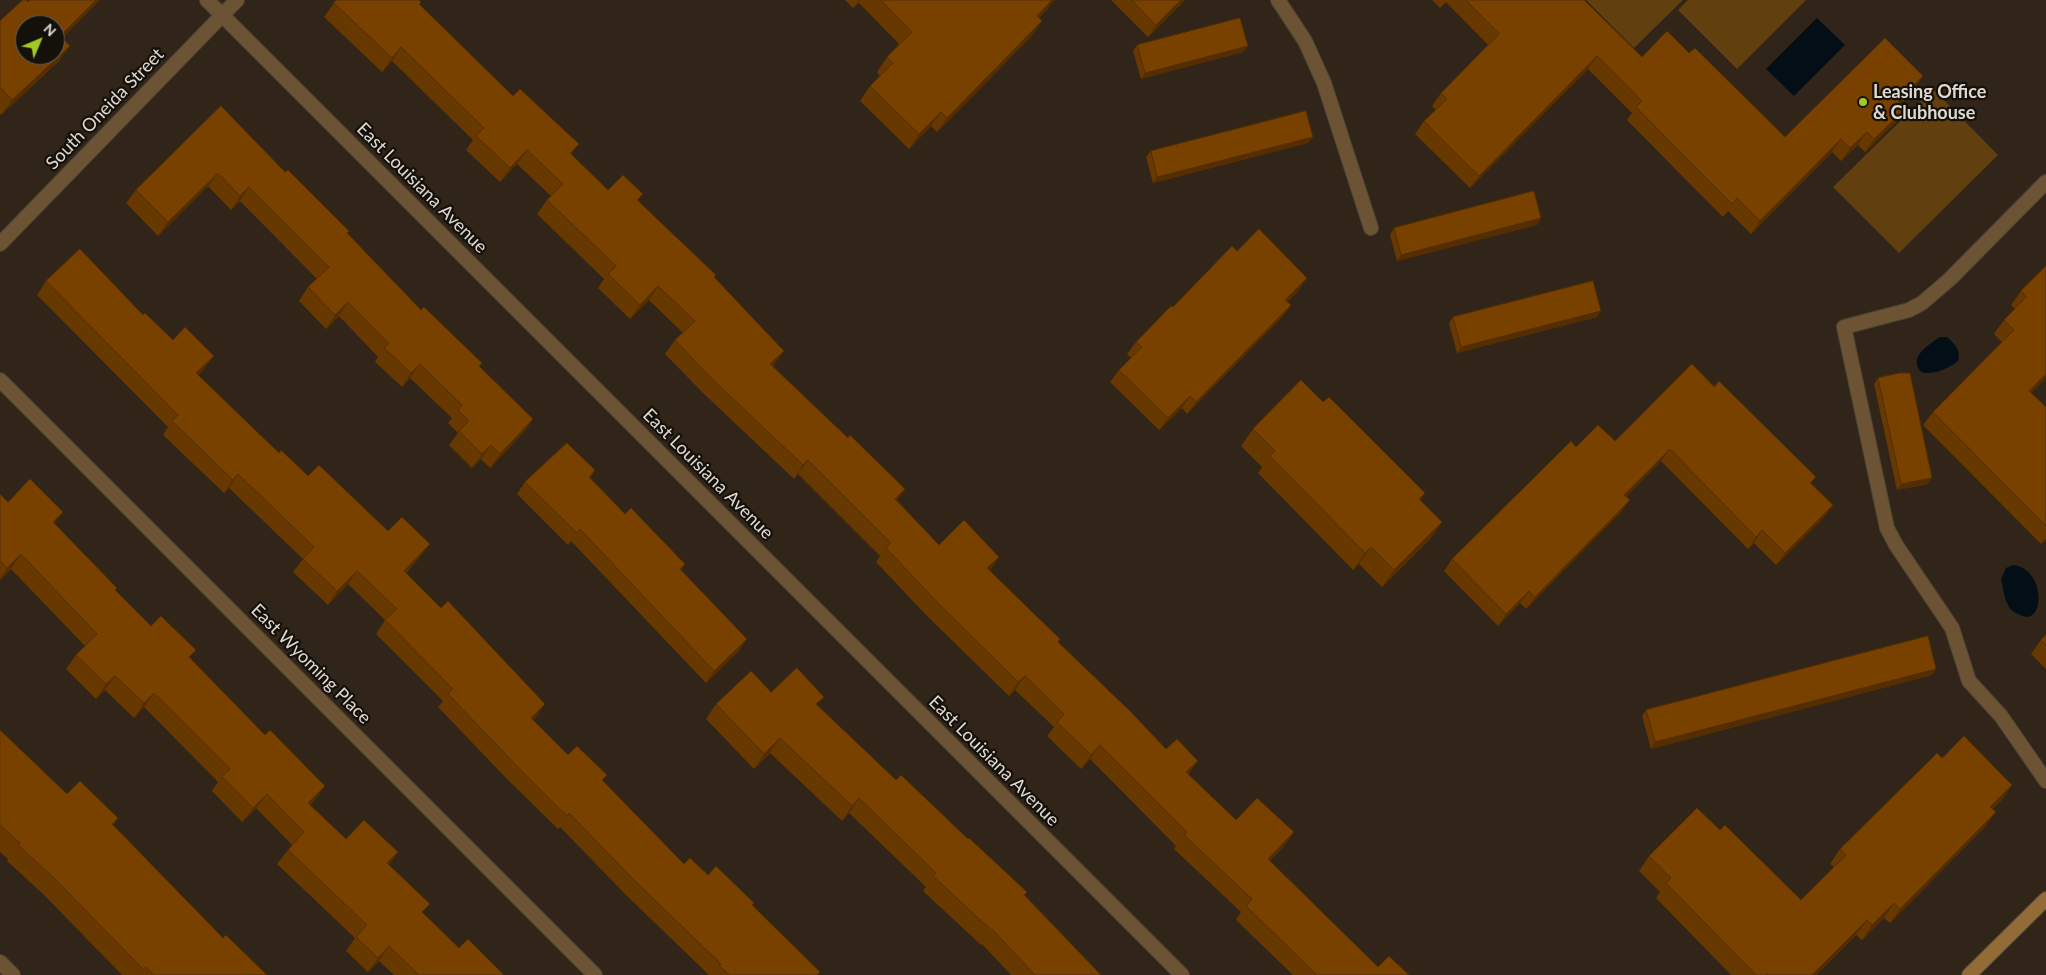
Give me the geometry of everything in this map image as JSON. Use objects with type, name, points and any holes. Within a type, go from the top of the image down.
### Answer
[{"type":"main road","points":[[1969,975],[2046,898]]},
{"type":"street","name":"East Louisiana Avenue","points":[[208,0],[1182,975]]},
{"type":"street","name":"South Oneida Street","points":[[0,244],[238,0]]},
{"type":"street","points":[[1278,0],[1305,41],[1324,83],[1371,228]]},
{"type":"street","points":[[2046,182],[1950,279],[1922,303],[1909,310],[1844,327],[1887,528],[1896,546],[1952,628],[1968,681],[2001,716],[2046,781]]},
{"type":"street","name":"East Wyoming Place","points":[[0,380],[595,975]]},
{"type":"street","points":[[0,962],[13,975]]},
{"type":"shaded area","points":[[1586,0],[1683,0],[1634,48]]},
{"type":"shaded area","points":[[1688,0],[1806,0],[1737,69],[1678,10]]},
{"type":"shaded area","points":[[1817,18],[1845,45],[1794,96],[1766,69]]},
{"type":"shaded area","points":[[1933,89],[1998,155],[1899,253],[1833,187]]},
{"type":"shaded area","points":[[1940,337],[1947,337],[1955,345],[1959,354],[1958,361],[1946,369],[1936,372],[1921,372],[1918,367],[1918,356]]},
{"type":"shaded area","points":[[2013,565],[2024,569],[2032,576],[2037,586],[2038,606],[2035,613],[2029,617],[2013,611],[2006,599],[2001,579],[2006,568]]},
{"type":"building","points":[[23,0],[28,2],[29,0],[96,0],[65,31],[65,15],[15,15],[15,65],[50,65],[12,100],[0,87],[0,21]]},
{"type":"building","points":[[336,0],[419,0],[421,2],[419,4],[513,96],[520,89],[579,144],[570,153],[608,190],[623,175],[643,194],[637,200],[716,275],[714,277],[784,351],[770,364],[848,438],[850,435],[905,489],[895,499],[939,545],[964,520],[999,557],[987,568],[1060,639],[1058,642],[1131,712],[1166,749],[1177,739],[1198,761],[1186,772],[1236,820],[1257,798],[1294,832],[1268,859],[1378,967],[1389,956],[1409,975],[1317,975],[1246,906],[1252,899],[1184,835],[1187,832],[1100,745],[1091,755],[1057,722],[1064,714],[1025,676],[1018,682],[936,601],[886,548],[891,543],[808,460],[803,465],[711,378],[675,340],[695,321],[658,286],[640,305],[608,274],[616,266],[547,200],[563,184],[527,150],[510,168],[476,136],[484,128],[401,47],[392,58],[334,3]]},
{"type":"building","points":[[881,0],[1052,0],[1037,16],[1042,21],[947,118],[941,112],[919,134],[870,86],[893,63],[887,57],[912,32]]},
{"type":"building","points":[[1132,0],[1181,0],[1156,25]]},
{"type":"building","points":[[1466,0],[1584,0],[1642,57],[1667,31],[1689,53],[1695,48],[1785,137],[1885,38],[1923,76],[1898,101],[1905,109],[1874,139],[1867,132],[1850,148],[1841,139],[1760,221],[1737,198],[1732,204],[1696,168],[1636,107],[1642,101],[1597,56],[1479,176],[1424,121],[1447,99],[1441,93],[1499,34]]},
{"type":"building","points":[[1240,18],[1248,46],[1145,73],[1137,45]]},
{"type":"building","points":[[65,41],[70,46],[65,51]]},
{"type":"building","points":[[221,106],[285,172],[288,170],[349,231],[347,233],[421,310],[424,307],[482,363],[479,366],[533,419],[500,454],[491,445],[482,454],[459,431],[469,421],[458,410],[462,405],[420,364],[411,373],[384,348],[389,344],[348,302],[335,315],[308,287],[329,267],[249,187],[240,196],[218,173],[168,222],[136,190]]},
{"type":"building","points":[[1306,111],[1313,137],[1157,177],[1151,151]]},
{"type":"building","points":[[1534,191],[1541,218],[1401,255],[1394,228]]},
{"type":"building","points":[[1259,229],[1307,278],[1285,300],[1291,305],[1196,402],[1190,396],[1168,418],[1119,370],[1142,347],[1136,342],[1171,306],[1173,307],[1232,246],[1237,251]]},
{"type":"building","points":[[80,249],[143,315],[145,313],[173,340],[185,327],[214,356],[196,373],[279,453],[281,450],[308,476],[319,465],[388,531],[402,517],[430,544],[404,571],[441,608],[448,601],[545,704],[531,718],[568,755],[577,746],[607,775],[602,780],[684,864],[690,858],[708,875],[716,866],[754,903],[752,905],[820,972],[817,975],[729,975],[719,965],[721,964],[635,881],[569,813],[567,816],[515,764],[448,694],[453,689],[385,620],[397,609],[357,571],[337,591],[303,559],[314,547],[238,474],[233,480],[172,421],[178,415],[46,281]]},
{"type":"building","points":[[2046,266],[2046,374],[2029,391],[2046,407],[2046,526],[1933,412],[2014,330],[2004,320],[2026,297],[2021,291]]},
{"type":"building","points":[[1593,281],[1601,311],[1461,347],[1453,317]]},
{"type":"building","points":[[1692,364],[1714,387],[1719,381],[1816,477],[1810,483],[1833,505],[1785,553],[1762,530],[1756,537],[1670,449],[1624,495],[1630,500],[1535,597],[1529,591],[1506,614],[1452,559],[1571,441],[1576,447],[1598,425],[1615,441]]},
{"type":"building","points":[[1899,373],[1910,373],[1932,478],[1901,484],[1878,378]]},
{"type":"building","points":[[1301,380],[1323,402],[1329,397],[1425,493],[1419,499],[1442,522],[1394,570],[1371,547],[1365,553],[1270,456],[1275,451],[1253,429]]},
{"type":"building","points":[[567,443],[595,470],[589,477],[625,514],[631,508],[685,564],[680,569],[747,639],[714,671],[580,529],[577,533],[525,482]]},
{"type":"building","points":[[30,479],[63,512],[53,522],[117,588],[115,590],[151,626],[161,616],[196,650],[189,657],[265,735],[270,730],[325,786],[308,803],[346,839],[364,820],[398,852],[387,863],[430,904],[422,912],[459,948],[468,939],[504,975],[419,975],[389,946],[378,958],[356,937],[367,925],[288,850],[304,832],[267,794],[253,808],[222,777],[230,769],[154,693],[144,703],[115,676],[106,684],[76,655],[97,634],[21,554],[7,568],[0,561],[0,494],[8,502]]},
{"type":"building","points":[[2046,635],[2046,646],[2041,640]]},
{"type":"building","points":[[1928,636],[1936,669],[1655,742],[1646,710]]},
{"type":"building","points":[[797,668],[824,697],[816,704],[896,780],[901,775],[1027,892],[1024,895],[1101,975],[1035,975],[992,929],[933,876],[936,873],[859,798],[852,806],[780,738],[764,754],[716,704],[751,671],[771,692]]},
{"type":"building","points":[[0,730],[67,794],[80,781],[118,818],[112,824],[223,938],[226,935],[267,975],[154,975],[146,967],[144,970],[54,878],[18,845],[20,843],[0,825]]},
{"type":"building","points":[[1964,736],[2012,785],[1990,807],[1996,812],[1900,909],[1894,903],[1872,925],[1867,920],[1812,975],[1756,975],[1666,883],[1671,878],[1649,856],[1697,808],[1720,830],[1725,825],[1801,900],[1846,855],[1840,849],[1937,753],[1942,758]]},
{"type":"place","name":"Leasing Office & Clubhouse","points":[[1863,102]]}]
